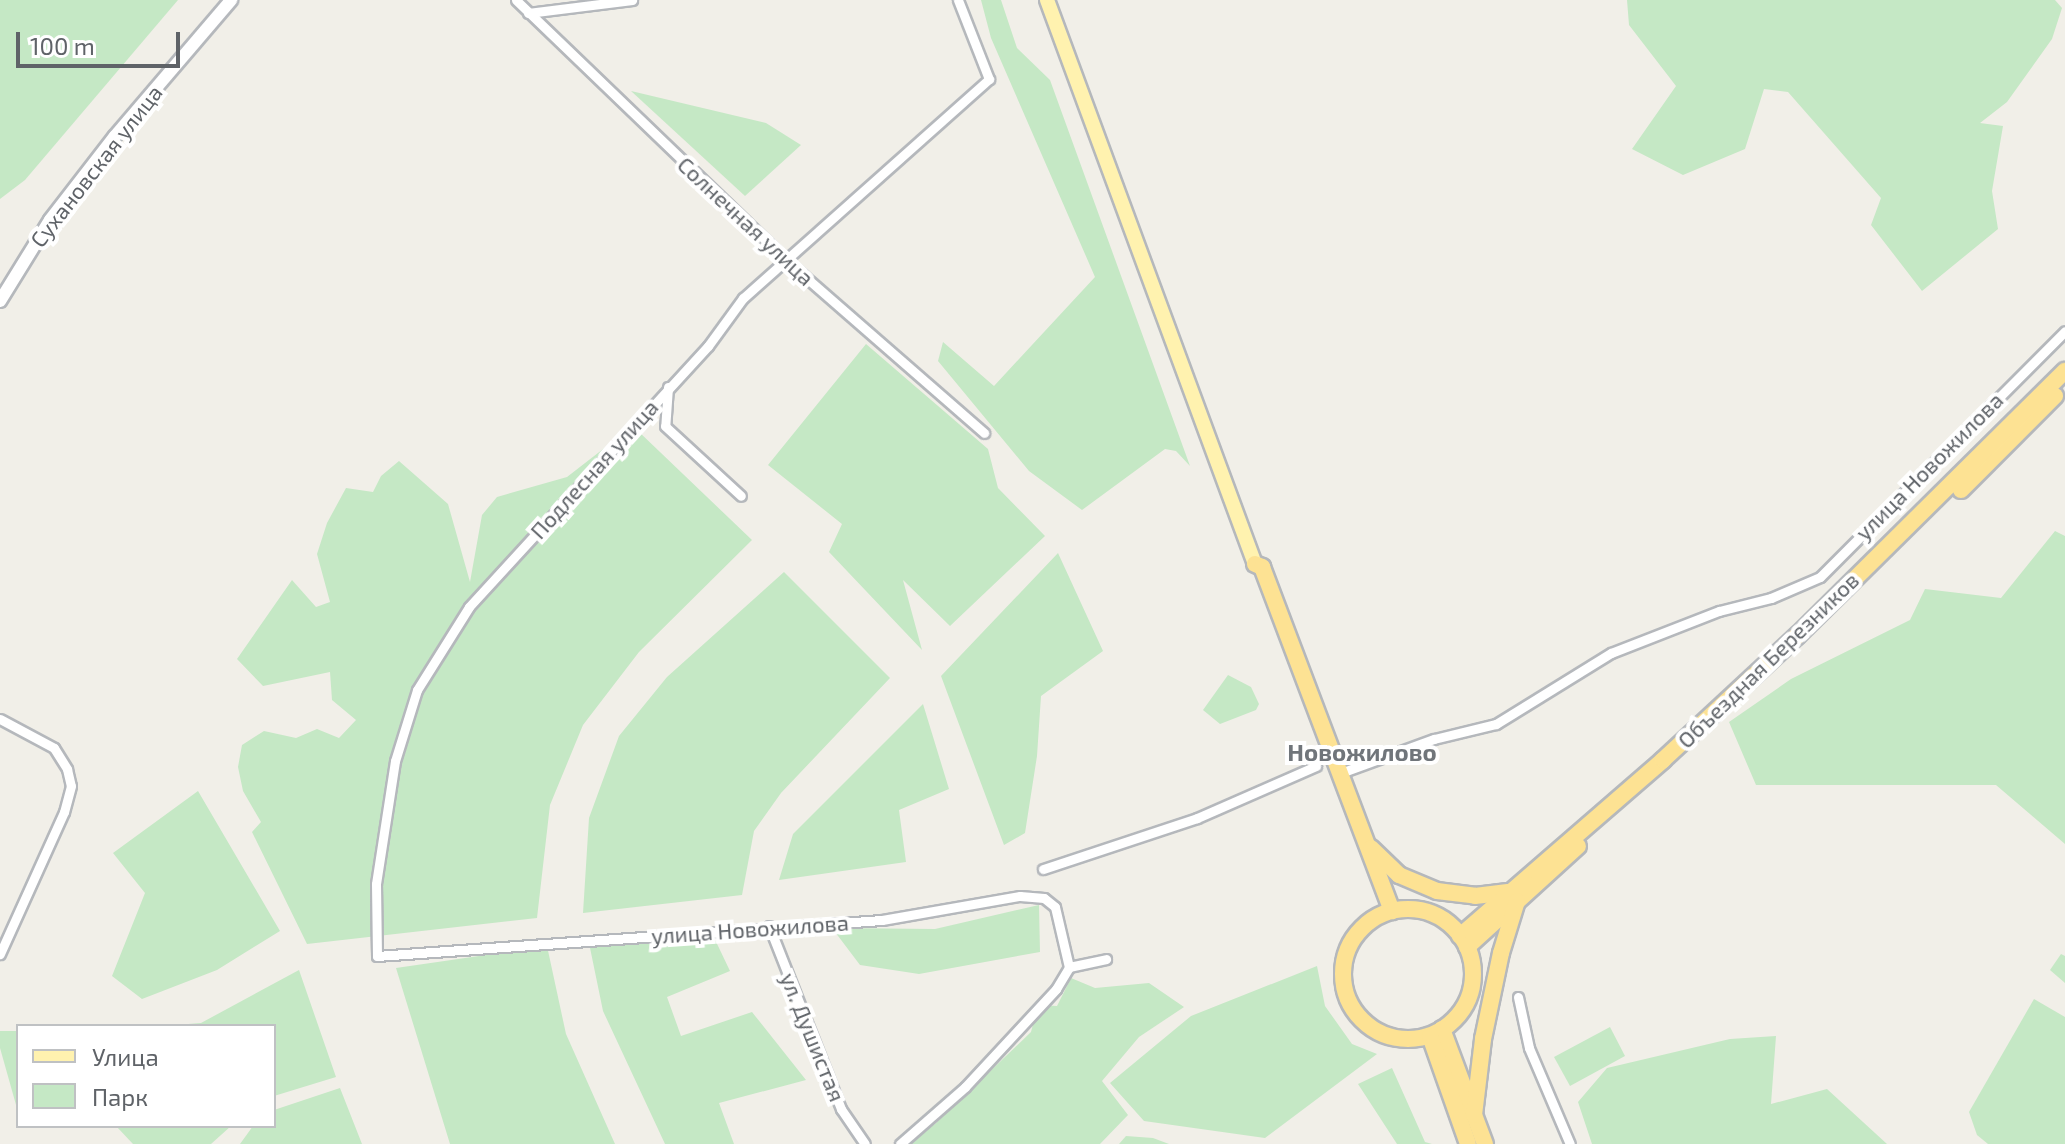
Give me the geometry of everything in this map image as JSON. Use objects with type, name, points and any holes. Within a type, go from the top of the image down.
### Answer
[{"type":"highway","name":"Объездная Березников","points":[[1463,942],[1797,636],[2065,371]]},
{"type":"highway","name":"Объездная Березников","points":[[1514,896],[1818,628],[2065,386]]},
{"type":"highway","points":[[1255,564],[1262,567],[1367,844],[1388,912]]},
{"type":"highway","points":[[1255,564],[1388,912]]},
{"type":"highway","points":[[1367,844],[1399,875],[1437,891],[1475,896],[1514,896],[1483,1039],[1474,1115]]},
{"type":"highway","points":[[1425,911],[1445,921],[1463,942],[1473,976],[1469,997],[1458,1015],[1436,1033],[1401,1038],[1380,1033],[1362,1020],[1346,993],[1343,972],[1347,951],[1357,932],[1388,912],[1425,911]]},
{"type":"highway","points":[[1436,1033],[1485,1144]]},
{"type":"highway","points":[[1436,1033],[1468,1144]]},
{"type":"main road","points":[[1047,0],[1255,564]]},
{"type":"street","name":"Сухановская улица","points":[[0,301],[50,220],[115,136],[231,0]]},
{"type":"street","name":"Солнечная улица","points":[[516,0],[786,260],[984,433]]},
{"type":"street","points":[[528,13],[632,0]]},
{"type":"street","name":"Подлесная улица","points":[[377,956],[376,884],[395,761],[417,690],[469,607],[708,346],[743,298],[989,79],[958,0]]},
{"type":"street","name":"улица Новожилова","points":[[1346,771],[1434,739],[1496,724],[1611,653],[1719,611],[1771,598],[1820,577],[2065,331]]},
{"type":"street","points":[[668,387],[665,426],[741,496]]},
{"type":"street","points":[[0,719],[54,748],[67,769],[71,786],[64,812],[0,954]]},
{"type":"street","points":[[1043,869],[1197,818],[1316,766]]},
{"type":"street","name":"улица Новожилова","points":[[377,956],[882,920],[1020,896],[1044,898],[1055,907],[1069,967]]},
{"type":"street","name":"ул. Душистая","points":[[769,926],[841,1109],[865,1144]]},
{"type":"street","points":[[900,1144],[965,1087],[1056,989],[1069,967],[1106,959]]},
{"type":"street","points":[[1518,997],[1529,1048],[1570,1144]]},
{"type":"green space","points":[[0,0],[178,0],[25,180],[0,199]]},
{"type":"green space","points":[[981,0],[1001,0],[1017,48],[1050,80],[1190,466],[1176,451],[1165,449],[1082,510],[1029,471],[938,361],[943,342],[994,386],[1095,277],[991,38]]},
{"type":"green space","points":[[1627,0],[2055,0],[2062,8],[2052,39],[2007,102],[1980,123],[2003,126],[1992,191],[1998,229],[1922,291],[1871,225],[1881,198],[1788,92],[1764,89],[1745,149],[1683,175],[1632,149],[1676,86],[1629,25]]},
{"type":"green space","points":[[631,91],[766,123],[801,145],[745,196]]},
{"type":"green space","points":[[866,344],[988,449],[998,488],[1045,536],[950,626],[903,580],[922,650],[829,552],[842,524],[768,465]]},
{"type":"green space","points":[[637,430],[752,540],[639,652],[583,725],[550,805],[537,918],[307,944],[252,832],[261,822],[243,791],[238,767],[242,745],[264,731],[296,738],[317,729],[339,738],[356,720],[332,700],[330,672],[263,686],[237,659],[292,580],[316,607],[330,602],[317,554],[327,523],[346,488],[373,492],[381,476],[399,461],[448,504],[470,582],[482,515],[497,497],[567,477],[607,446]]},
{"type":"green space","points":[[2055,531],[2065,536],[2065,844],[1996,785],[1756,785],[1729,722],[1791,679],[1910,620],[1925,589],[2001,598]]},
{"type":"green space","points":[[1058,553],[1103,651],[1041,696],[1037,756],[1025,833],[1004,845],[941,676]]},
{"type":"green space","points":[[784,572],[890,678],[781,793],[754,831],[742,895],[583,913],[589,818],[619,736],[667,677]]},
{"type":"green space","points":[[1228,675],[1251,687],[1259,704],[1256,710],[1220,724],[1203,710]]},
{"type":"green space","points":[[923,704],[949,789],[899,810],[906,862],[779,880],[793,834]]},
{"type":"green space","points":[[198,791],[280,931],[217,970],[142,999],[112,976],[145,893],[113,853]]},
{"type":"green space","points":[[1039,905],[1040,952],[919,974],[860,965],[832,928],[935,929]]},
{"type":"green space","points":[[709,927],[730,971],[667,997],[681,1036],[752,1012],[806,1080],[719,1103],[734,1144],[665,1144],[603,1011],[589,943]]},
{"type":"green space","points":[[547,946],[566,1034],[615,1144],[450,1144],[396,968]]},
{"type":"green space","points":[[2061,954],[2065,956],[2065,983],[2050,970]]},
{"type":"green space","points":[[1317,966],[1325,1006],[1352,1044],[1377,1054],[1265,1138],[1144,1121],[1110,1083],[1191,1016]]},
{"type":"green space","points":[[299,970],[336,1077],[276,1095],[276,1024],[188,1024],[201,1023]]},
{"type":"green space","points":[[1071,978],[1095,988],[1149,983],[1184,1007],[1139,1037],[1102,1081],[1128,1115],[1100,1144],[906,1144],[935,1124],[1031,1032],[1038,1005],[1057,1006]]},
{"type":"green space","points":[[2034,999],[2065,1017],[2065,1144],[1988,1144],[1977,1135],[1969,1112]]},
{"type":"green space","points":[[1610,1027],[1625,1056],[1570,1086],[1554,1057]]},
{"type":"green space","points":[[0,1031],[16,1031],[16,1105],[0,1048]]},
{"type":"green space","points":[[1776,1036],[1771,1104],[1827,1089],[1887,1144],[1592,1144],[1578,1102],[1607,1068],[1730,1039]]},
{"type":"green space","points":[[1392,1068],[1425,1142],[1432,1144],[1397,1144],[1358,1084]]},
{"type":"green space","points":[[340,1088],[362,1144],[240,1144],[252,1128],[276,1128],[276,1109]]},
{"type":"green space","points":[[118,1128],[229,1128],[211,1144],[133,1144]]},
{"type":"green space","points":[[1126,1136],[1153,1138],[1169,1144],[1119,1144]]},
{"type":"district","name":"Новожилово","points":[[1362,752]]}]
